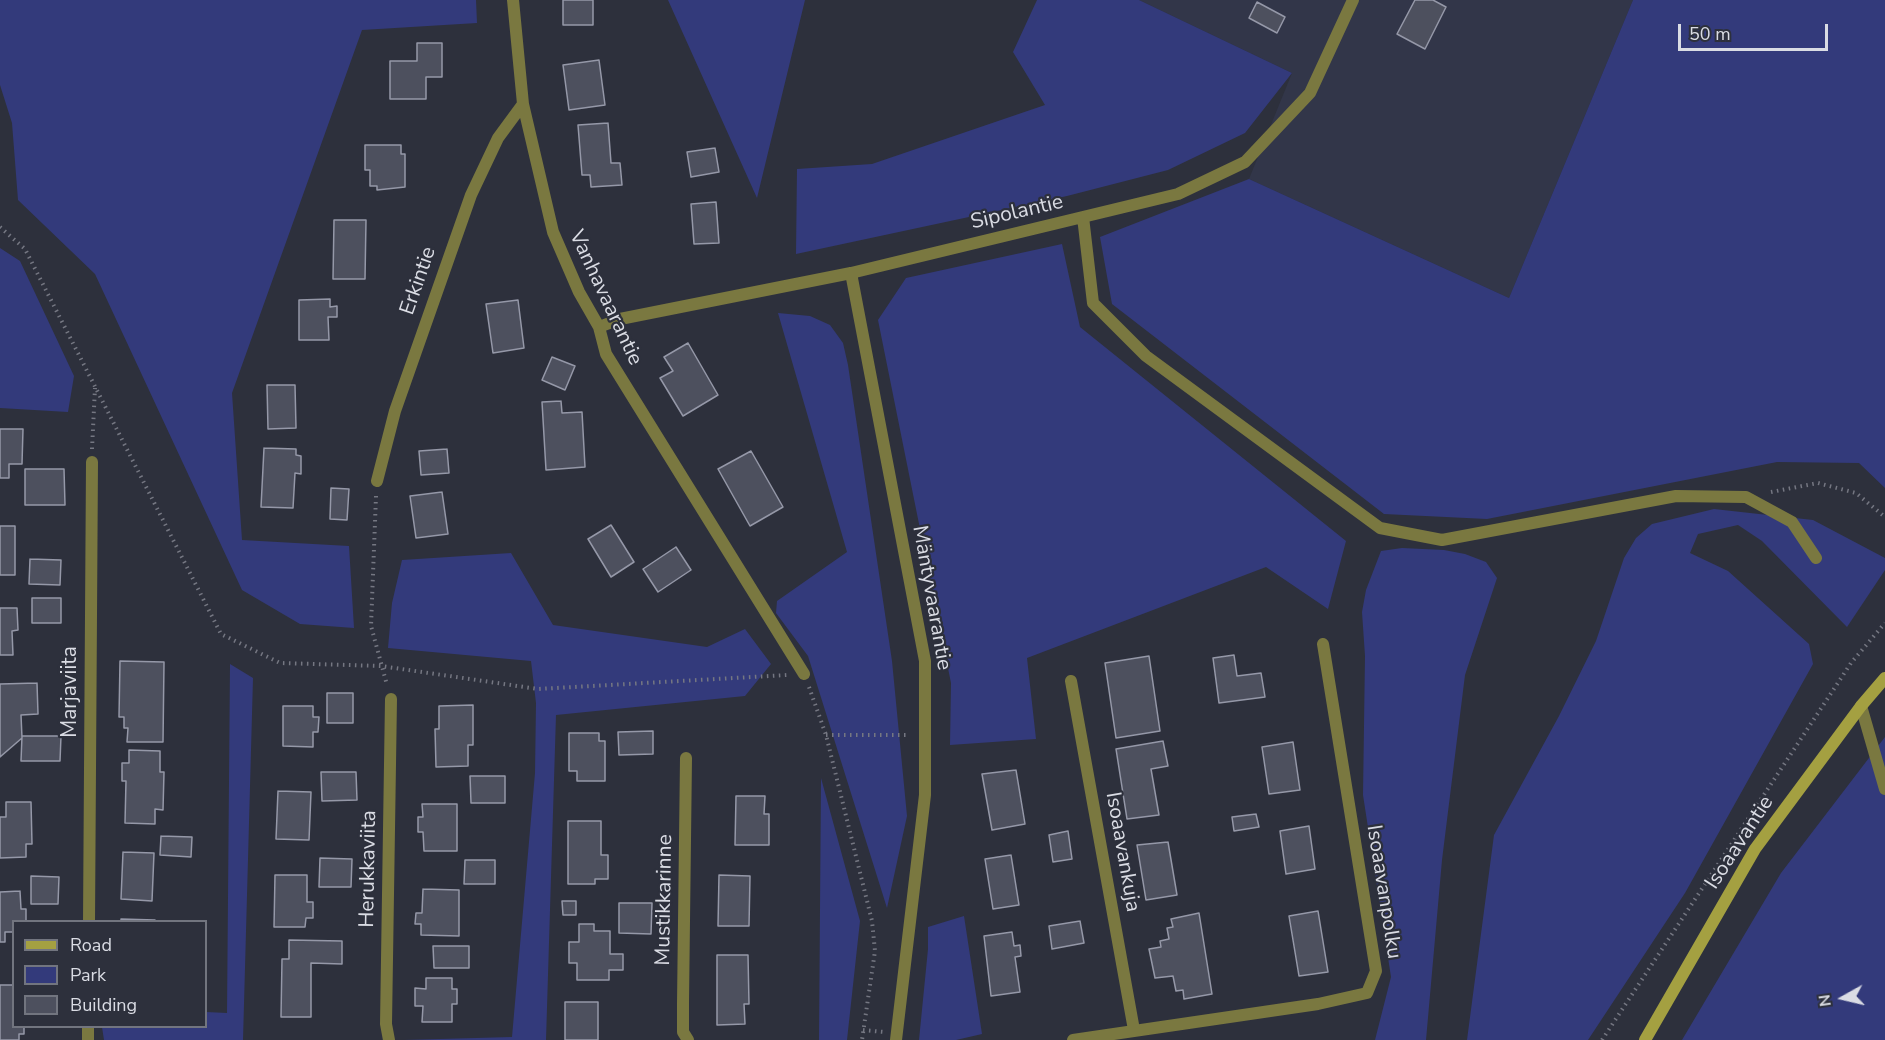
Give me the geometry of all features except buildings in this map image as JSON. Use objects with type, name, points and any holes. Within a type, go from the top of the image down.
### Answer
[{"type":"main road","name":"Isoaavantie","points":[[1645,1040],[1755,849],[1861,706],[1885,678]]},
{"type":"street","name":"Vanhavaarantie","points":[[513,0],[523,104],[553,232],[579,292],[599,327],[606,354],[804,674]]},
{"type":"street","name":"Sipolantie","points":[[599,327],[620,319],[851,273],[1178,194],[1245,162],[1310,93],[1353,0]]},
{"type":"street","name":"Erkintie","points":[[377,481],[395,411],[471,195],[498,138],[523,104]]},
{"type":"street","points":[[1083,217],[1093,303],[1146,356],[1380,528],[1442,540],[1676,496],[1746,497],[1792,522],[1816,558]]},
{"type":"street","name":"Mäntyvaarantie","points":[[851,273],[926,661],[925,795],[896,1040]]},
{"type":"street","name":"Marjaviita","points":[[89,920],[92,462]]},
{"type":"street","name":"Isoaavanpolku","points":[[1081,1040],[1134,1030],[1318,1004],[1367,993],[1376,971],[1323,644]]},
{"type":"street","name":"Isoaavankuja","points":[[1071,681],[1134,1030]]},
{"type":"street","name":"Herukkaviita","points":[[389,1040],[386,1024],[391,699]]},
{"type":"street","points":[[1861,706],[1885,789]]},
{"type":"street","name":"Mustikkarinne","points":[[687,758],[682,1003],[683,1032],[688,1040]]},
{"type":"path","points":[[0,227],[25,249],[221,634],[280,663],[381,666],[538,689],[804,674],[826,735],[872,921],[875,951],[862,1040]]},
{"type":"path","points":[[92,462],[95,387]]},
{"type":"path","points":[[377,481],[371,626],[381,666]]},
{"type":"path","points":[[1746,497],[1818,483],[1856,493],[1885,517]]},
{"type":"path","points":[[1602,1040],[1851,663],[1885,623]]},
{"type":"path","points":[[826,735],[926,735]]},
{"type":"shaded area","points":[[1139,0],[1633,0],[1509,298],[1249,179],[1292,73]]},
{"type":"green space","points":[[0,0],[476,0],[477,23],[362,30],[232,393],[242,540],[349,546],[354,628],[300,624],[242,590],[95,274],[18,200],[12,123],[0,85]]},
{"type":"green space","points":[[668,0],[805,0],[757,198]]},
{"type":"green space","points":[[1037,0],[1139,0],[1292,73],[1245,133],[1168,170],[1067,196],[796,254],[797,169],[872,164],[1045,105],[1013,52]]},
{"type":"green space","points":[[1633,0],[1885,0],[1885,488],[1859,463],[1777,462],[1487,519],[1384,514],[1112,304],[1100,237],[1249,179],[1509,298]]},
{"type":"green space","points":[[1062,244],[1080,327],[1346,541],[1328,609],[1266,567],[1027,658],[1036,739],[950,745],[951,683],[878,320],[906,278]]},
{"type":"green space","points":[[0,248],[20,261],[74,376],[68,412],[0,408]]},
{"type":"green space","points":[[778,313],[810,316],[830,325],[843,343],[848,365],[892,661],[907,816],[887,908],[808,656],[776,613],[777,601],[847,552]]},
{"type":"green space","points":[[1714,509],[1813,520],[1885,558],[1885,570],[1847,627],[1762,541],[1738,525],[1698,534],[1690,553],[1728,571],[1809,644],[1813,664],[1685,893],[1588,1040],[1467,1040],[1494,835],[1559,716],[1596,641],[1624,558],[1636,538],[1652,524]]},
{"type":"green space","points":[[1402,548],[1444,550],[1465,554],[1486,562],[1497,578],[1465,675],[1442,860],[1426,1040],[1375,1040],[1391,977],[1363,795],[1365,656],[1362,612],[1366,590],[1381,551]]},
{"type":"green space","points":[[511,553],[553,625],[707,647],[745,629],[771,664],[745,696],[556,715],[546,1040],[404,1040],[512,1037],[535,773],[536,703],[531,661],[388,648],[392,603],[402,560]]},
{"type":"green space","points":[[230,664],[253,678],[243,1040],[104,1040],[102,1028],[207,1028],[207,1012],[227,1013]]},
{"type":"green space","points":[[1885,737],[1885,1040],[1682,1040],[1781,873]]},
{"type":"green space","points":[[821,778],[860,921],[847,1040],[819,1040]]},
{"type":"green space","points":[[964,916],[982,1034],[956,1040],[919,1040],[928,927]]}]
